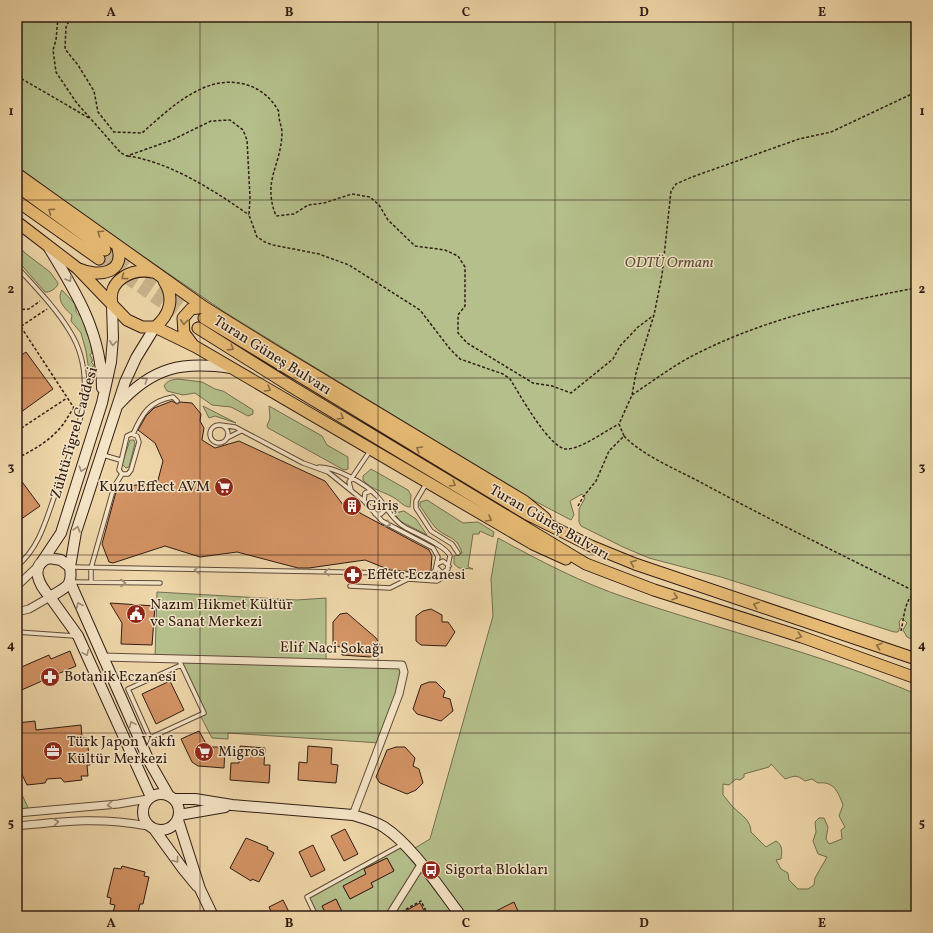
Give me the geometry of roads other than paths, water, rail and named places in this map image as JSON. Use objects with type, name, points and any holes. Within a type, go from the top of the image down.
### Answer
[{"type":"main road","name":"Turan Güneş Bulvarı","points":[[17,174],[158,275],[204,312],[270,348],[524,501],[562,532],[635,564],[916,659]]},
{"type":"main road","points":[[17,186],[102,255],[17,201]]},
{"type":"main road","points":[[17,222],[77,268],[122,316],[131,322],[142,327],[155,327],[196,348],[533,544],[557,556],[586,564]]},
{"type":"main road","points":[[77,268],[92,274],[110,271],[118,262],[119,252],[117,245]]},
{"type":"main road","points":[[48,246],[80,299],[90,320],[100,362],[102,402]]},
{"type":"main road","points":[[112,304],[111,297],[113,289],[123,277],[137,271],[158,275],[169,290],[170,303],[164,319],[155,327],[131,368],[117,407],[76,532],[70,567],[70,582],[149,761],[179,809],[178,817],[200,889],[213,916]]},
{"type":"main road","name":"Zühtü Tigrel Caddesi","points":[[41,563],[56,543],[63,526],[102,402],[112,356],[112,304]]},
{"type":"main road","points":[[196,348],[185,335],[183,320],[189,311],[194,308],[204,312]]},
{"type":"main road","name":"Turan Güneş Bulvarı","points":[[198,328],[292,387],[586,564],[626,581],[802,637],[916,678]]},
{"type":"main road","points":[[117,407],[141,382],[165,370],[192,365],[234,369]]},
{"type":"main road","points":[[70,567],[56,558],[49,558],[41,563],[37,572],[38,581],[78,636],[149,798]]},
{"type":"main road","points":[[50,597],[70,582]]},
{"type":"main road","points":[[200,889],[183,870],[143,815],[143,808],[149,798],[159,794],[232,805],[353,815],[383,827],[404,843],[461,916]]},
{"type":"main road","points":[[151,827],[167,830],[178,817],[232,805]]},
{"type":"street","points":[[17,586],[41,563]]},
{"type":"street","points":[[17,612],[29,609],[50,597]]},
{"type":"street","name":"Elif Naci Sokağı","points":[[102,657],[180,662],[402,665],[404,672],[399,694],[353,815]]},
{"type":"street","points":[[17,813],[118,804],[149,798]]},
{"type":"street","points":[[17,826],[86,819],[119,820],[151,827]]},
{"type":"street","points":[[389,916],[422,865]]},
{"type":"lane","points":[[17,267],[45,298],[70,330],[79,351],[84,374],[84,408],[79,427],[39,537],[31,551],[17,566]]},
{"type":"lane","points":[[122,474],[119,470],[120,460],[127,436],[133,434],[145,411],[161,399],[173,397],[177,401]]},
{"type":"lane","points":[[220,425],[227,430],[226,439]]},
{"type":"lane","points":[[242,431],[218,442],[211,438],[210,433],[212,427],[231,425],[303,463],[328,472],[364,501],[382,521],[434,548],[437,554],[437,566],[442,572],[448,568]]},
{"type":"lane","points":[[122,474],[128,474],[131,470],[139,442],[137,436],[133,434]]},
{"type":"lane","points":[[352,492],[348,484],[371,450]]},
{"type":"lane","points":[[102,455],[120,460]]},
{"type":"lane","points":[[314,466],[331,468],[352,478],[372,492],[400,524],[446,550],[450,556],[448,568],[444,578],[438,581],[408,579],[390,588],[350,586]]},
{"type":"lane","points":[[91,582],[92,568],[114,487],[122,474]]},
{"type":"lane","points":[[427,483],[416,501],[416,508],[431,531],[452,544],[458,553]]},
{"type":"lane","points":[[364,501],[364,493],[372,492]]},
{"type":"lane","points":[[374,513],[381,514],[384,511],[384,505]]},
{"type":"lane","points":[[70,567],[392,573],[427,576],[433,574],[437,566],[443,561],[448,568]]},
{"type":"lane","points":[[70,582],[160,583]]},
{"type":"lane","points":[[17,632],[78,636]]},
{"type":"lane","points":[[140,742],[150,738],[204,713],[180,662],[128,689],[150,738]]},
{"type":"lane","points":[[316,916],[307,897],[404,843]]},
{"type":"tunnel","points":[[105,250],[204,318]]},
{"type":"tunnel","points":[[99,259],[198,328]]},
{"type":"place","name":"Kuzu Effect AVM","points":[[224,487]]},
{"type":"place","name":"Giriş","points":[[352,506]]},
{"type":"place","name":"Effetc Eczanesi","points":[[353,575]]},
{"type":"place","name":"Nazım Hikmet Kültür ve Sanat Merkezi","points":[[136,614]]},
{"type":"place","name":"Botanik Eczanesi","points":[[50,677]]},
{"type":"place","name":"Türk Japon Vakfı Kültür Merkezi","points":[[53,751]]},
{"type":"place","name":"Migros","points":[[204,752]]},
{"type":"place","name":"Sigorta Blokları","points":[[431,870]]},
{"type":"park label","name":"ODTÜ Ormanı","points":[[669,263]]}]
